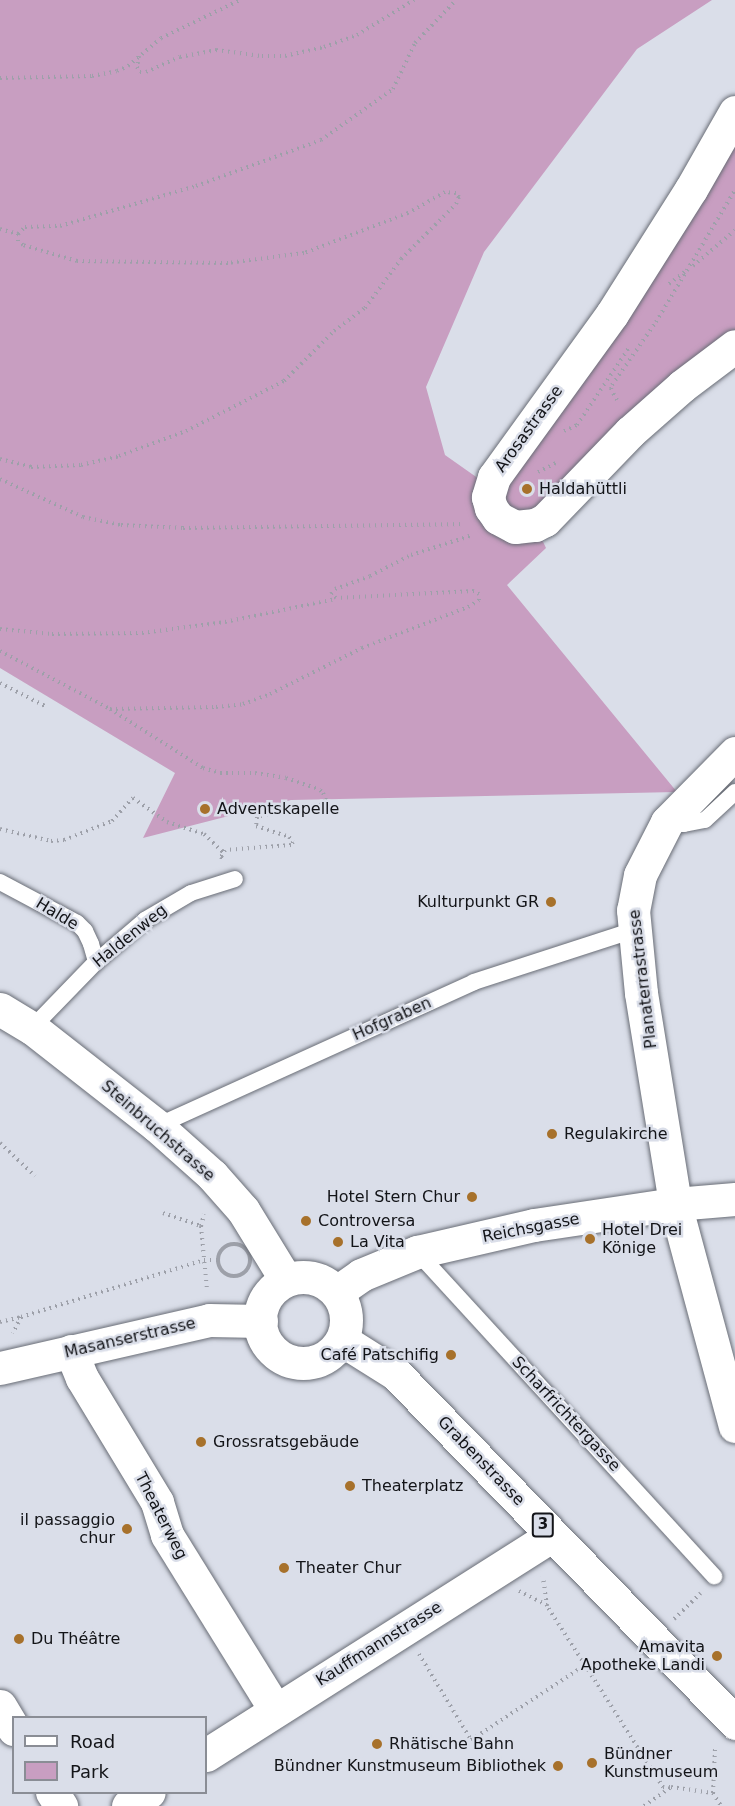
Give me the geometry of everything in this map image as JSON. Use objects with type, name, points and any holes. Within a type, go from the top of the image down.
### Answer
[{"type":"street","name":"Arosastrasse","points":[[492,520],[488,497],[494,477],[618,306],[691,189],[735,112]]},
{"type":"street","points":[[492,520],[525,528],[545,520],[630,432],[682,386],[735,346]]},
{"type":"street","name":"Planaterrastrasse","points":[[735,753],[667,822],[640,875],[634,893],[634,930],[675,1203],[735,1426]]},
{"type":"street","name":"Steinbruchstrasse","points":[[0,1010],[33,1028],[157,1126],[212,1175],[243,1210],[286,1280]]},
{"type":"street","name":"Reichsgasse","points":[[337,1292],[361,1275],[417,1252],[534,1225],[675,1203],[735,1199]]},
{"type":"street","points":[[313,1278],[325,1282],[337,1292],[345,1309],[345,1329],[342,1340],[325,1357],[300,1362],[288,1359],[272,1348],[262,1331],[261,1321],[268,1295],[286,1280],[313,1278]]},
{"type":"street","name":"Masanserstrasse","points":[[0,1368],[208,1320],[261,1321]]},
{"type":"street","name":"Grabenstrasse","points":[[342,1340],[396,1374],[735,1723]]},
{"type":"street","name":"Theaterweg","points":[[71,1351],[82,1378],[157,1502],[167,1535],[275,1709]]},
{"type":"street","name":"Kauffmannstrasse","points":[[207,1754],[552,1535]]},
{"type":"street","points":[[0,1707],[12,1726]]},
{"type":"street","points":[[128,1806],[146,1794]]},
{"type":"lane","points":[[667,822],[684,824],[705,820],[735,792]]},
{"type":"lane","name":"Haldenweg","points":[[33,1028],[96,962],[164,907],[191,893],[235,879]]},
{"type":"lane","name":"Halde","points":[[0,882],[77,922],[92,944],[96,962]]},
{"type":"lane","name":"Hofgraben","points":[[157,1126],[474,982],[634,930]]},
{"type":"lane","name":"Scharfrichtergasse","points":[[417,1252],[714,1576]]},
{"type":"path","points":[[0,78],[100,75],[125,68],[171,32],[240,0]]},
{"type":"path","points":[[139,56],[137,67],[140,72],[146,72],[180,57],[216,50],[262,56],[285,56],[324,47],[357,35],[414,0]]},
{"type":"path","points":[[0,459],[21,465],[42,467],[102,461],[186,431],[263,394],[284,381],[334,331],[365,308],[401,259],[456,204],[459,197],[453,191],[445,192],[408,213],[304,253],[228,263],[77,261],[23,245],[18,241],[18,234],[25,227],[60,226],[186,190],[321,140],[393,89],[415,44],[456,0]]},
{"type":"path","points":[[617,400],[611,389],[612,385],[689,269],[735,190]]},
{"type":"path","points":[[0,229],[18,234]]},
{"type":"path","points":[[664,287],[735,230]]},
{"type":"path","points":[[559,430],[568,431],[577,425],[634,340],[639,344]]},
{"type":"path","points":[[0,479],[82,517],[121,525],[183,528],[317,528],[492,520]]},
{"type":"path","points":[[336,598],[331,594],[335,589],[370,576],[421,551],[467,537],[492,520]]},
{"type":"path","points":[[0,629],[52,634],[142,633],[225,622],[336,598],[468,590],[476,592],[480,598],[468,607],[352,653],[283,688],[249,702],[216,707],[110,709]]},
{"type":"path","points":[[0,651],[110,709],[203,768],[220,773],[278,776],[303,783],[323,794],[326,800],[319,807],[291,808],[257,817],[256,826],[289,837],[293,842],[291,845],[225,850],[225,854],[221,857],[240,870],[235,879]]},
{"type":"path","points":[[0,683],[47,707]]},
{"type":"path","points":[[0,829],[51,840],[64,840],[112,821],[133,798],[167,822],[204,834],[225,854]]},
{"type":"path","points":[[0,1143],[35,1176]]},
{"type":"path","points":[[164,1213],[201,1226],[207,1294]]},
{"type":"path","points":[[233,1244],[243,1246],[250,1259],[244,1273],[234,1276],[224,1273],[219,1260],[220,1252],[233,1244]]},
{"type":"path","points":[[0,1322],[204,1260],[219,1260]]},
{"type":"path","points":[[13,1333],[21,1317]]},
{"type":"path","points":[[543,1573],[547,1606],[663,1787],[713,1793]]},
{"type":"path","points":[[512,1588],[547,1606]]},
{"type":"path","points":[[417,1651],[471,1740],[585,1665]]},
{"type":"path","points":[[714,1749],[713,1793],[721,1806]]},
{"type":"path","points":[[644,1806],[671,1787]]},
{"type":"green space","points":[[0,0],[712,0],[637,49],[484,252],[426,387],[445,455],[489,486],[735,112],[735,346],[535,525],[546,548],[507,585],[677,792],[291,800],[143,838],[175,773],[0,668]]},
{"type":"place","name":"Haldahüttli","points":[[527,489]]},
{"type":"place","name":"Adventskapelle","points":[[205,809]]},
{"type":"place","name":"Kulturpunkt GR","points":[[551,902]]},
{"type":"place","name":"Regulakirche","points":[[552,1134]]},
{"type":"place","name":"Hotel Stern Chur","points":[[472,1197]]},
{"type":"place","name":"Controversa","points":[[306,1221]]},
{"type":"place","name":"Hotel Drei Könige","points":[[590,1239]]},
{"type":"place","name":"La Vita","points":[[338,1242]]},
{"type":"place","name":"Café Patschifig","points":[[451,1355]]},
{"type":"place","name":"Grossratsgebäude","points":[[201,1442]]},
{"type":"place","name":"Theaterplatz","points":[[350,1486]]},
{"type":"place","name":"il passaggio chur","points":[[127,1529]]},
{"type":"place","name":"Theater Chur","points":[[284,1568]]},
{"type":"place","name":"Du Théâtre","points":[[19,1639]]},
{"type":"place","name":"Amavita Apotheke Landi","points":[[717,1656]]},
{"type":"place","name":"Rhätische Bahn","points":[[377,1744]]},
{"type":"place","name":"Bündner Kunstmuseum","points":[[592,1763]]},
{"type":"place","name":"Bündner Kunstmuseum Bibliothek","points":[[558,1766]]}]
